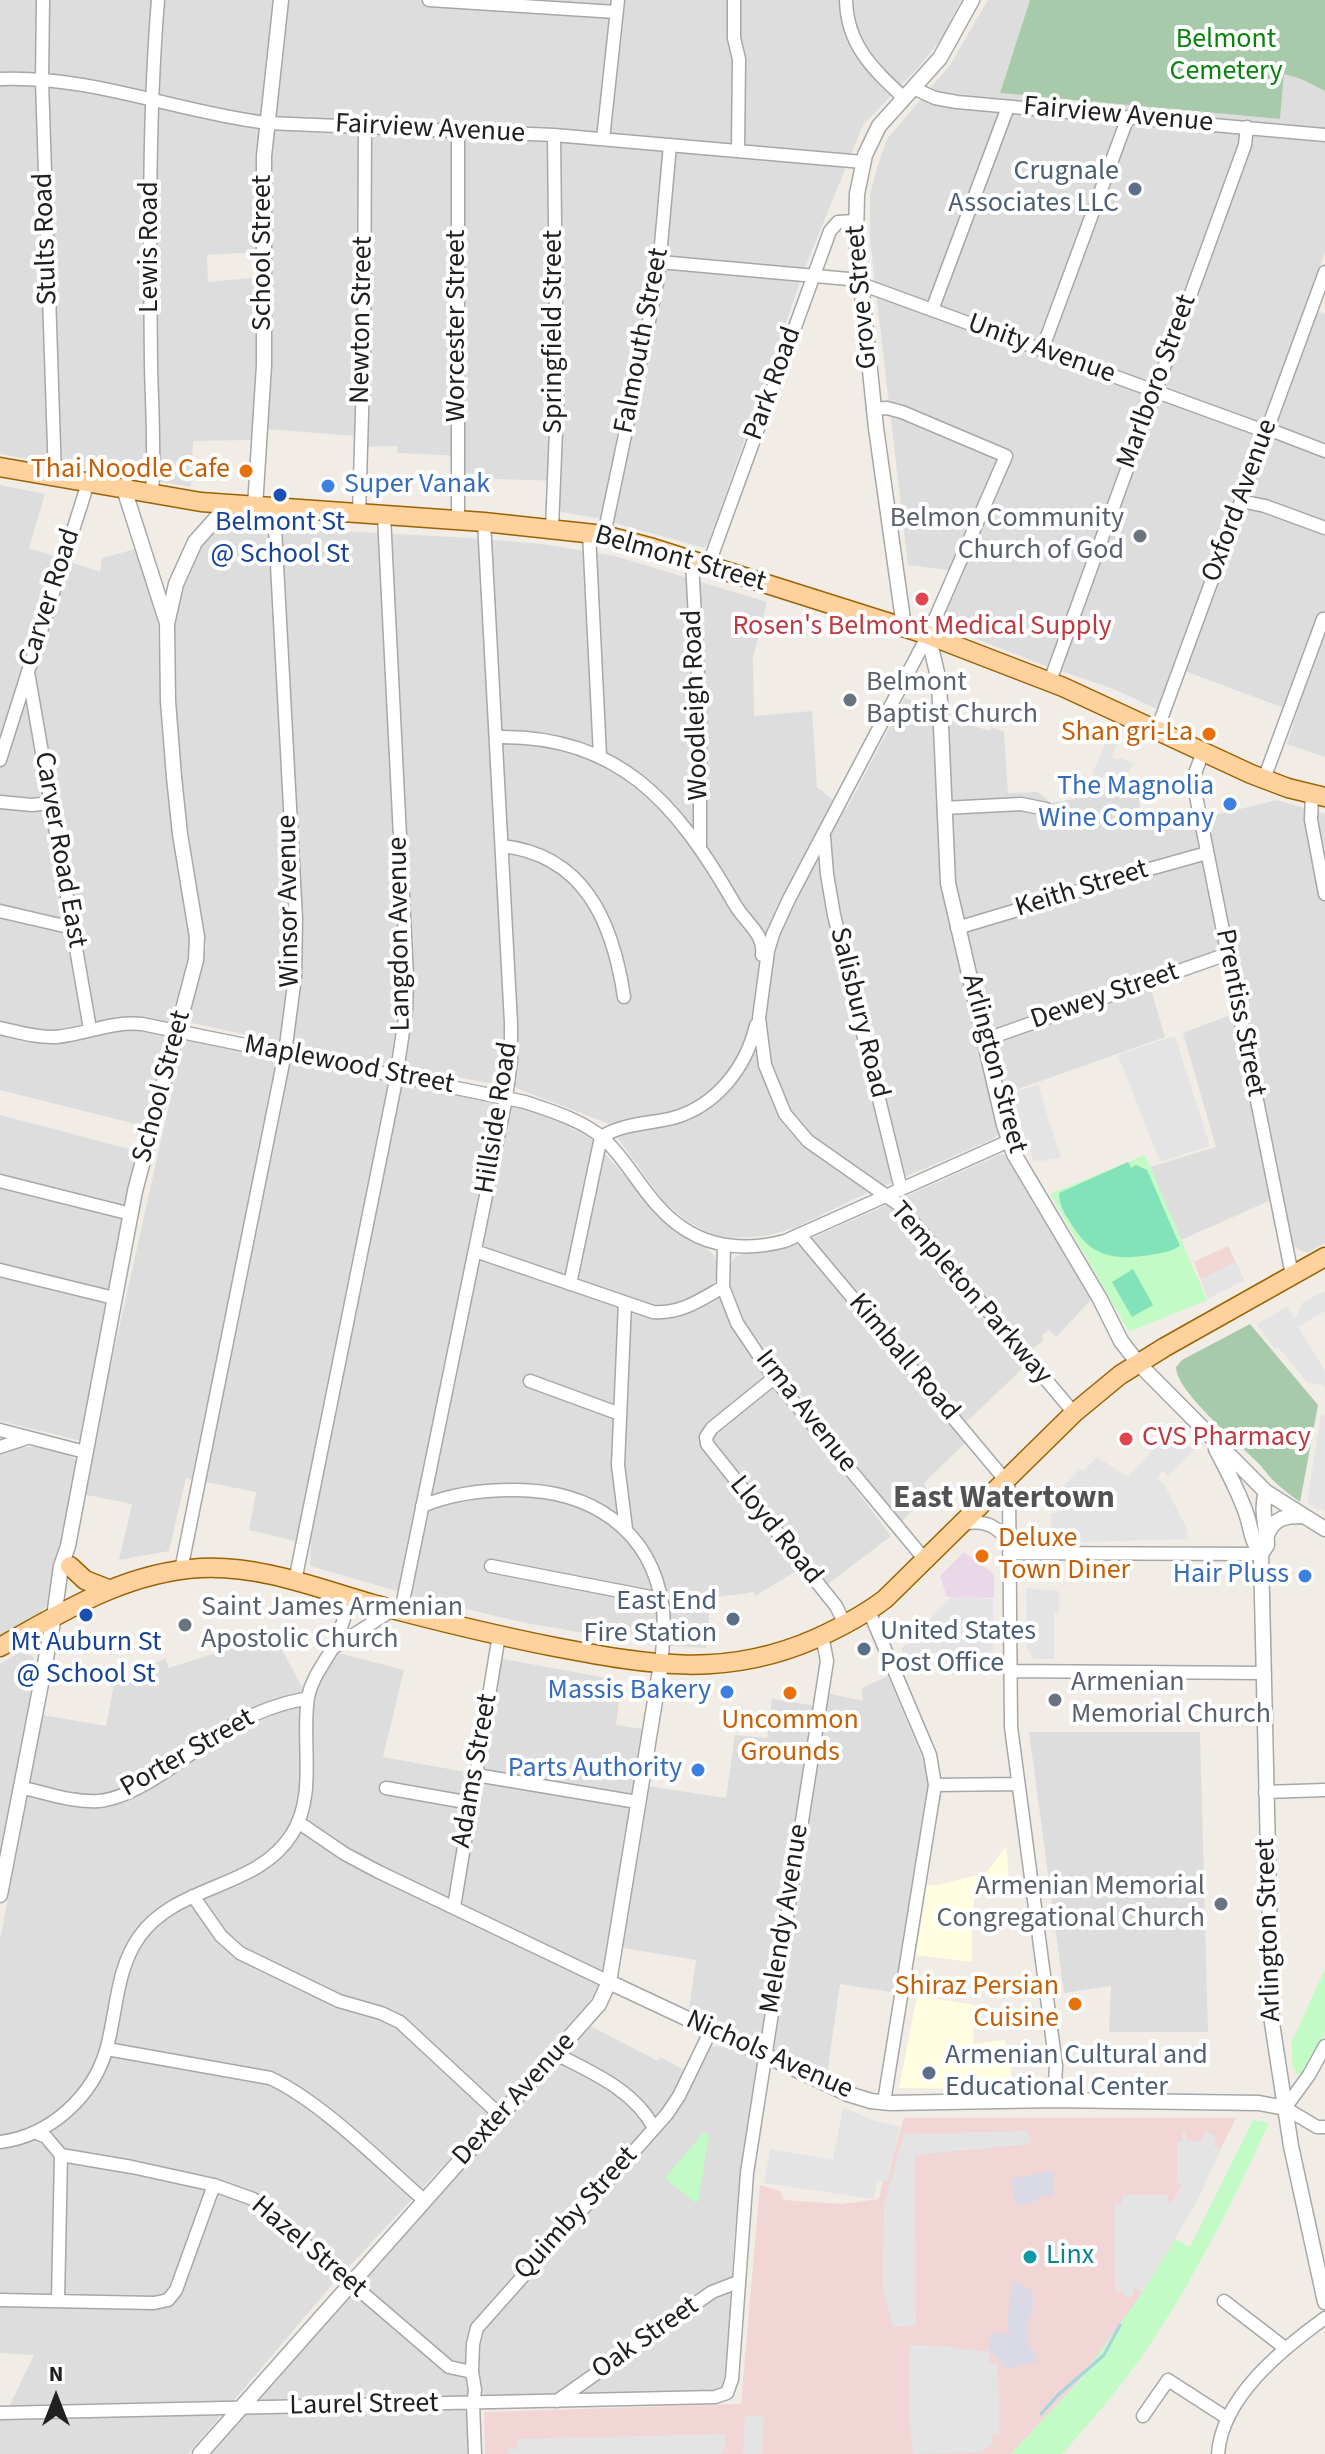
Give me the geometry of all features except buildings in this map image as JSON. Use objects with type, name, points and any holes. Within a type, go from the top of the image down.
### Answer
[{"type":"main road","name":"Belmont Street","points":[[0,467],[228,505],[484,522],[596,534],[700,563],[928,635],[1050,681],[1264,779],[1318,796]]},
{"type":"main road","points":[[0,1647],[108,1589],[181,1570],[235,1569],[295,1581],[499,1635],[595,1654],[699,1666],[776,1654],[869,1611],[899,1587],[1074,1413],[1120,1375],[1325,1257]]},
{"type":"main road","points":[[70,1566],[85,1580],[108,1589]]},
{"type":"street","name":"Stults Road","points":[[43,0],[42,81],[55,477]]},
{"type":"street","name":"Lewis Road","points":[[152,494],[151,98],[158,0]]},
{"type":"street","name":"School Street","points":[[265,508],[263,175],[281,0]]},
{"type":"street","points":[[429,0],[617,6],[603,139]]},
{"type":"street","points":[[734,0],[734,38],[739,59],[738,151]]},
{"type":"street","points":[[846,0],[846,18],[863,56],[908,93]]},
{"type":"street","name":"Grove Street","points":[[904,627],[873,409],[855,221],[857,194],[863,162],[879,126],[940,58],[972,0]]},
{"type":"street","name":"Fairview Avenue","points":[[0,79],[84,84],[234,119],[267,123],[554,135],[863,162]]},
{"type":"street","name":"Fairview Avenue","points":[[908,93],[947,101],[1325,135]]},
{"type":"street","points":[[932,310],[1008,107]]},
{"type":"street","points":[[1042,350],[1128,117]]},
{"type":"street","name":"Newton Street","points":[[359,514],[364,346],[365,126]]},
{"type":"street","name":"Marlboro Street","points":[[1050,681],[1245,145],[1247,127]]},
{"type":"street","name":"Worcester Street","points":[[458,132],[458,520]]},
{"type":"street","name":"Springfield Street","points":[[552,528],[557,406],[554,135]]},
{"type":"street","name":"Falmouth Street","points":[[600,756],[596,534],[660,262],[670,145]]},
{"type":"street","name":"Park Road","points":[[700,563],[833,225],[855,221]]},
{"type":"street","name":"Unity Avenue","points":[[660,262],[814,274],[861,282],[1325,451]]},
{"type":"street","name":"Oxford Avenue","points":[[1157,730],[1325,272]]},
{"type":"street","name":"Templeton Parkway","points":[[873,409],[887,408],[902,412],[1006,456],[928,635],[773,934],[760,999],[759,1033],[763,1057],[771,1085],[785,1114],[808,1141],[898,1204],[1074,1413]]},
{"type":"street","name":"Carver Road","points":[[0,760],[88,483]]},
{"type":"street","name":"School Street","points":[[124,489],[167,624]]},
{"type":"street","points":[[1241,501],[1265,506],[1325,528]]},
{"type":"street","name":"School Street","points":[[54,1617],[64,1596],[70,1566],[68,1546],[131,1214],[190,985],[197,946],[174,777],[168,701],[167,624],[176,584],[195,542],[228,505]]},
{"type":"street","name":"Winsor Avenue","points":[[181,1570],[285,1053],[294,988],[297,938],[265,508]]},
{"type":"street","name":"Langdon Avenue","points":[[295,1581],[397,1076],[406,1011],[407,977],[384,516]]},
{"type":"street","name":"Hillside Road","points":[[397,1610],[422,1506],[506,1098],[512,1042],[484,522]]},
{"type":"street","name":"Woodleigh Road","points":[[700,563],[700,849]]},
{"type":"street","points":[[1264,779],[1324,619]]},
{"type":"street","name":"Arlington Street","points":[[928,635],[939,681],[945,863],[957,928],[1014,1154],[1107,1311],[1121,1341],[1138,1363],[1266,1492],[1264,1525],[1267,1545],[1261,1554],[1262,1673],[1272,2023],[1285,2108],[1325,2302]]},
{"type":"street","name":"Carver Road East","points":[[28,672],[90,1029]]},
{"type":"street","points":[[496,737],[547,739],[588,750],[626,771],[653,792],[700,849],[741,915],[760,936],[763,946],[760,999],[753,1035],[748,1051],[732,1077],[713,1097],[688,1113],[619,1127],[601,1137],[570,1284]]},
{"type":"street","name":"Prentiss Street","points":[[1203,752],[1194,783],[1292,1275]]},
{"type":"street","points":[[1318,796],[1311,820],[1325,894]]},
{"type":"street","points":[[0,802],[17,805],[51,803]]},
{"type":"street","points":[[944,808],[1021,804],[1046,809]]},
{"type":"street","name":"Salisbury Road","points":[[824,835],[834,915],[901,1189]]},
{"type":"street","points":[[502,846],[544,857],[569,873],[580,885],[603,917],[610,933],[624,997]]},
{"type":"street","name":"Keith Street","points":[[957,928],[1207,853]]},
{"type":"street","points":[[0,911],[73,928]]},
{"type":"street","name":"Dewey Street","points":[[984,1040],[1227,954]]},
{"type":"street","name":"Maplewood Street","points":[[0,1028],[43,1037],[135,1023],[506,1098],[560,1114],[601,1137],[670,1218],[697,1236],[724,1246],[770,1245],[800,1235],[1009,1141]]},
{"type":"street","points":[[0,1181],[131,1214]]},
{"type":"street","name":"Kimball Road","points":[[800,1235],[1006,1481]]},
{"type":"street","name":"Irma Avenue","points":[[724,1246],[723,1287],[737,1323],[774,1378],[926,1561]]},
{"type":"street","points":[[475,1251],[653,1312],[674,1312],[723,1287]]},
{"type":"street","points":[[0,1270],[114,1298]]},
{"type":"street","points":[[625,1303],[619,1484],[626,1529]]},
{"type":"street","name":"Lloyd Road","points":[[774,1378],[712,1428],[706,1437],[711,1450],[836,1606],[845,1624]]},
{"type":"street","points":[[530,1381],[620,1414]]},
{"type":"street","points":[[0,1430],[85,1452]]},
{"type":"street","name":"Arlington Street","points":[[1208,1435],[1228,1470],[1248,1517],[1254,1545],[1261,1554]]},
{"type":"street","points":[[0,1447],[29,1437]]},
{"type":"street","points":[[1006,1481],[1011,1499],[1011,1727],[1055,2054],[1054,2100]]},
{"type":"street","points":[[422,1506],[451,1496],[504,1490],[539,1491],[571,1497],[602,1510],[626,1529],[645,1558],[661,1599],[664,1621],[661,1664]]},
{"type":"street","points":[[1248,1517],[1247,1509],[1253,1500],[1266,1492],[1325,1529]]},
{"type":"street","points":[[1267,1535],[1280,1518],[1302,1516]]},
{"type":"street","points":[[963,1524],[990,1524],[1002,1532],[1009,1549]]},
{"type":"street","name":"School Street","points":[[0,1895],[54,1617],[58,1577],[68,1546]]},
{"type":"street","points":[[1009,1549],[1261,1554]]},
{"type":"street","points":[[491,1566],[661,1599]]},
{"type":"street","points":[[0,2142],[37,2133],[63,2114],[94,2077],[107,2049],[120,1981],[131,1951],[150,1925],[193,1896],[264,1864],[284,1845],[298,1822],[305,1785],[308,1698],[316,1674],[333,1648],[344,1622],[350,1597]]},
{"type":"street","points":[[333,1648],[397,1610]]},
{"type":"street","points":[[869,1611],[930,1755],[935,1785],[884,2102]]},
{"type":"street","name":"Adams Street","points":[[454,1907],[499,1635]]},
{"type":"street","name":"Melendy Avenue","points":[[727,2393],[732,2379],[747,2173],[827,1661],[822,1635]]},
{"type":"street","name":"Dexter Avenue","points":[[200,2454],[599,2004],[609,1982],[661,1664]]},
{"type":"street","points":[[1010,1671],[1262,1673]]},
{"type":"street","name":"Porter Street","points":[[20,1787],[74,1799],[100,1801],[114,1798],[140,1787],[248,1717],[308,1698]]},
{"type":"street","points":[[476,1775],[637,1802]]},
{"type":"street","points":[[935,1785],[1018,1784]]},
{"type":"street","points":[[386,1788],[471,1803]]},
{"type":"street","points":[[1265,1792],[1325,1790]]},
{"type":"street","name":"Nichols Avenue","points":[[298,1822],[353,1858],[848,2094],[884,2102],[1054,2100],[1259,2103],[1285,2108]]},
{"type":"street","points":[[193,1896],[221,1936],[240,1953],[339,2001],[400,2022],[500,2115]]},
{"type":"street","name":"Quimby Street","points":[[475,2454],[472,2372],[475,2335],[481,2321],[654,2128],[679,2096],[711,2030]]},
{"type":"street","points":[[1325,2046],[1285,2108],[1317,2127],[1325,2127]]},
{"type":"street","points":[[107,2049],[270,2078],[283,2084],[345,2131],[424,2200]]},
{"type":"street","points":[[556,2054],[628,2095],[644,2111],[654,2128]]},
{"type":"street","points":[[37,2133],[46,2137],[61,2155],[58,2301]]},
{"type":"street","name":"Hazel Street","points":[[61,2155],[214,2185],[253,2199],[449,2367],[472,2372]]},
{"type":"street","points":[[0,2300],[154,2303],[168,2300],[176,2290],[214,2185]]},
{"type":"street","name":"Oak Street","points":[[557,2401],[712,2292],[738,2282]]},
{"type":"street","points":[[1224,2301],[1285,2348]]},
{"type":"street","points":[[1218,2454],[1227,2418],[1256,2379],[1285,2348],[1325,2318]]},
{"type":"street","points":[[1143,2416],[1168,2380],[1227,2418]]},
{"type":"street","name":"Laurel Street","points":[[0,2413],[473,2404],[715,2397],[727,2393]]},
{"type":"shaded area","points":[[0,0],[273,0],[259,150],[258,252],[207,255],[208,282],[260,277],[259,368],[252,440],[193,441],[191,487],[0,454]]},
{"type":"shaded area","points":[[285,0],[961,0],[943,37],[863,125],[805,268],[708,544],[704,548],[597,518],[561,512],[558,481],[464,478],[463,456],[397,453],[397,446],[356,447],[356,436],[266,429],[272,374],[270,145]]},
{"type":"shaded area","points":[[988,0],[1030,0],[1000,93],[1280,119],[1284,74],[1325,91],[1325,252],[1306,307],[1325,314],[1325,757],[1287,744],[1297,713],[1174,667],[1159,710],[1111,688],[943,626],[941,623],[964,572],[908,565],[870,241],[870,195],[887,139],[950,65]]},
{"type":"shaded area","points":[[0,485],[45,494],[29,548],[100,572],[102,558],[139,548],[157,608],[162,735],[190,948],[144,1126],[0,1090]]},
{"type":"shaded area","points":[[231,525],[542,544],[615,556],[767,602],[753,658],[754,716],[812,711],[817,787],[846,810],[905,698],[935,709],[940,863],[945,899],[1000,1133],[993,1139],[795,1228],[766,1236],[728,1238],[711,1234],[687,1221],[663,1201],[607,1123],[516,1088],[364,1060],[192,1023],[190,1016],[206,947],[182,788],[174,617],[185,569],[211,530]]},
{"type":"shaded area","points":[[948,718],[990,731],[991,727],[1004,732],[1008,793],[1038,792],[1051,803],[1139,787],[1140,811],[1152,809],[1154,816],[1192,807],[1220,939],[1213,953],[1147,976],[1165,1037],[1004,1094],[956,888]]},
{"type":"shaded area","points":[[1112,729],[1121,732],[1112,758],[1134,764],[1128,774],[1097,778],[1092,774]]},
{"type":"shaded area","points":[[1277,800],[1325,814],[1325,1243],[1307,1253],[1292,1246],[1207,817]]},
{"type":"shaded area","points":[[1233,1014],[1271,1200],[1181,1240],[1150,1167],[1216,1147],[1183,1033]]},
{"type":"shaded area","points":[[1175,1036],[1210,1146],[1160,1162],[1118,1055]]},
{"type":"shaded area","points":[[188,1040],[524,1109],[558,1121],[591,1139],[675,1229],[715,1257],[719,1266],[714,1283],[731,1325],[891,1536],[816,1593],[798,1570],[755,1596],[754,1592],[711,1598],[706,1648],[652,1645],[521,1622],[310,1566],[311,1545],[249,1530],[256,1492],[186,1478],[169,1551],[119,1560],[132,1504],[82,1494],[183,1042]]},
{"type":"shaded area","points":[[1038,1085],[1061,1158],[1034,1162],[1010,1093]]},
{"type":"shaded area","points":[[0,1115],[137,1151],[82,1441],[0,1421]]},
{"type":"shaded area","points":[[1001,1154],[1005,1155],[1091,1300],[1056,1337],[1049,1330],[1042,1335],[1044,1340],[1019,1359],[1025,1366],[957,1431],[966,1442],[924,1483],[929,1494],[902,1521],[744,1321],[731,1286],[731,1264],[739,1255],[773,1251],[801,1243]]},
{"type":"shaded area","points":[[1228,1246],[1244,1280],[1208,1298],[1194,1262]]},
{"type":"shaded area","points":[[1235,1262],[1244,1280],[1208,1298],[1201,1279]]},
{"type":"shaded area","points":[[1325,1291],[1325,1311],[1298,1327],[1325,1371],[1325,1388],[1321,1384],[1308,1383],[1278,1347],[1275,1349],[1257,1324],[1287,1307],[1295,1319],[1303,1302]]},
{"type":"shaded area","points":[[1321,1415],[1325,1415],[1325,1512],[1307,1503]]},
{"type":"shaded area","points":[[1171,1431],[1194,1450],[1168,1476],[1163,1471],[1157,1478],[1164,1484],[1186,1527],[1188,1539],[1051,1543],[1051,1513],[1058,1513],[1064,1498],[1056,1494],[1080,1469],[1084,1471],[1097,1457],[1128,1477]]},
{"type":"shaded area","points":[[24,1447],[70,1455],[77,1461],[48,1605],[37,1615],[0,1635],[0,1454]]},
{"type":"shaded area","points":[[964,1552],[994,1574],[994,1598],[947,1597],[940,1576]]},
{"type":"shaded area","points":[[1026,1588],[1059,1591],[1059,1612],[1054,1613],[1054,1659],[1034,1659],[1027,1649]]},
{"type":"shaded area","points":[[952,1597],[993,1599],[993,1652],[930,1653],[904,1660],[901,1649],[926,1631],[923,1626]]},
{"type":"shaded area","points":[[263,1638],[277,1641],[302,1687],[323,1649],[404,1670],[383,1757],[471,1773],[488,1656],[622,1681],[616,1725],[643,1729],[608,1961],[596,1994],[483,2123],[331,2286],[188,2454],[0,2454],[0,2420],[34,2355],[0,2353],[0,1940],[43,1715],[106,1726],[114,1685],[165,1658],[169,1668]]},
{"type":"shaded area","points":[[20,1652],[33,1656],[37,1669],[0,1852],[0,1664]]},
{"type":"shaded area","points":[[888,1676],[931,1779],[898,1993],[840,1984],[827,2074],[689,2010],[696,1960],[623,1948],[647,1786],[726,1798],[735,1735],[767,1738],[772,1699],[825,1707],[826,1693],[863,1701],[862,1688]]},
{"type":"shaded area","points":[[1029,1732],[1200,1732],[1208,2032],[1109,2032],[1111,1986],[1064,1993]]},
{"type":"shaded area","points":[[1006,1846],[1009,1878],[975,1896],[972,1962],[916,1955],[927,1885],[986,1873]]},
{"type":"shaded area","points":[[917,1996],[975,2005],[973,2044],[1004,2040],[1010,2052],[1012,2089],[899,2088]]},
{"type":"shaded area","points":[[590,2026],[658,2061],[660,2057],[694,2075],[708,2047],[716,2046],[753,2057],[758,2067],[734,2238],[726,2387],[718,2393],[467,2395],[469,2454],[208,2454]]},
{"type":"shaded area","points":[[843,2107],[869,2119],[900,2127],[888,2181],[877,2181],[874,2199],[764,2183],[770,2149],[833,2160]]},
{"type":"shaded area","points":[[904,2118],[1236,2118],[1175,2239],[1142,2294],[1079,2381],[1011,2454],[485,2454],[484,2412],[741,2404],[760,2185],[780,2191],[784,2200],[841,2204],[879,2199]]},
{"type":"shaded area","points":[[1028,2131],[1031,2144],[915,2155],[916,2326],[893,2327],[883,2289],[884,2205],[904,2134]]},
{"type":"shaded area","points":[[1182,2132],[1186,2133],[1186,2141],[1201,2141],[1205,2132],[1217,2137],[1213,2145],[1221,2149],[1197,2201],[1142,2293],[1135,2288],[1132,2297],[1124,2297],[1123,2291],[1115,2291],[1114,2204],[1122,2204],[1122,2195],[1168,2195],[1168,2203],[1172,2202],[1181,2186],[1177,2183],[1177,2142],[1182,2141]]},
{"type":"shaded area","points":[[1054,2170],[1054,2194],[1016,2206],[1011,2179]]},
{"type":"shaded area","points":[[1012,2282],[1022,2283],[1024,2288],[1030,2287],[1034,2304],[1028,2319],[1027,2340],[1037,2362],[1006,2369],[989,2351],[989,2333],[1009,2334],[1007,2322]]},
{"type":"shaded area","points":[[910,2345],[989,2351],[989,2364],[998,2364],[999,2434],[990,2435],[994,2443],[981,2452],[913,2454]]},
{"type":"shaded area","points":[[745,2416],[764,2416],[762,2454],[743,2454]]},
{"type":"shaded area","points":[[725,2434],[726,2445],[721,2454],[508,2454],[508,2449],[518,2449],[518,2439]]},
{"type":"green space","name":"Belmont Cemetery","points":[[1030,0],[1325,0],[1325,91],[1284,74],[1280,119],[1000,93]]},
{"type":"green space","points":[[1145,1155],[1207,1300],[1129,1332],[1050,1194]]},
{"type":"green space","points":[[1128,1162],[1131,1168],[1136,1165],[1147,1170],[1180,1246],[1150,1255],[1124,1257],[1103,1254],[1086,1242],[1068,1219],[1059,1193]]},
{"type":"green space","points":[[1133,1269],[1153,1305],[1132,1317],[1112,1282]]},
{"type":"green space","points":[[1250,1324],[1318,1405],[1300,1502],[1279,1486],[1196,1402],[1176,1367],[1182,1360]]},
{"type":"green space","points":[[1325,1969],[1325,2032],[1304,2073],[1297,2074],[1293,2068],[1291,2044]]},
{"type":"green space","points":[[1253,2120],[1269,2123],[1197,2267],[1137,2363],[1062,2454],[1011,2454],[1079,2381],[1142,2293],[1175,2239],[1190,2247]]},
{"type":"green space","points":[[704,2132],[709,2135],[698,2202],[665,2178]]},
{"type":"waterway","points":[[1041,2414],[1104,2355],[1120,2325]]},
{"type":"place","name":"Crugnale Associates LLC","points":[[1135,189]]},
{"type":"place","name":"Thai Noodle Cafe","points":[[246,471]]},
{"type":"place","name":"Super Vanak","points":[[328,486]]},
{"type":"place","name":"Belmont St @ School St","points":[[280,495]]},
{"type":"place","name":"Belmon Community Church of God","points":[[1140,536]]},
{"type":"place","name":"Rosen's Belmont Medical Supply","points":[[922,599]]},
{"type":"place","name":"Belmont Baptist Church","points":[[850,700]]},
{"type":"place","name":"Shan gri-La","points":[[1209,734]]},
{"type":"place","name":"The Magnolia Wine Company","points":[[1230,804]]},
{"type":"place","name":"CVS Pharmacy","points":[[1126,1439]]},
{"type":"place","name":"Deluxe Town Diner","points":[[982,1556]]},
{"type":"place","name":"Hair Pluss","points":[[1305,1576]]},
{"type":"place","name":"Mt Auburn St @ School St","points":[[86,1615]]},
{"type":"place","name":"East End Fire Station","points":[[733,1619]]},
{"type":"place","name":"Saint James Armenian Apostolic Church","points":[[185,1625]]},
{"type":"place","name":"United States Post Office","points":[[864,1649]]},
{"type":"place","name":"Massis Bakery","points":[[727,1692]]},
{"type":"place","name":"Uncommon Grounds","points":[[790,1693]]},
{"type":"place","name":"Armenian Memorial Church","points":[[1055,1700]]},
{"type":"place","name":"Parts Authority","points":[[698,1770]]},
{"type":"place","name":"Armenian Memorial Congregational Church","points":[[1221,1904]]},
{"type":"place","name":"Shiraz Persian Cuisine","points":[[1075,2004]]},
{"type":"place","name":"Armenian Cultural and Educational Center","points":[[929,2073]]},
{"type":"place","name":"Linx","points":[[1030,2257]]},
{"type":"district","name":"East Watertown","points":[[1004,1500]]}]
